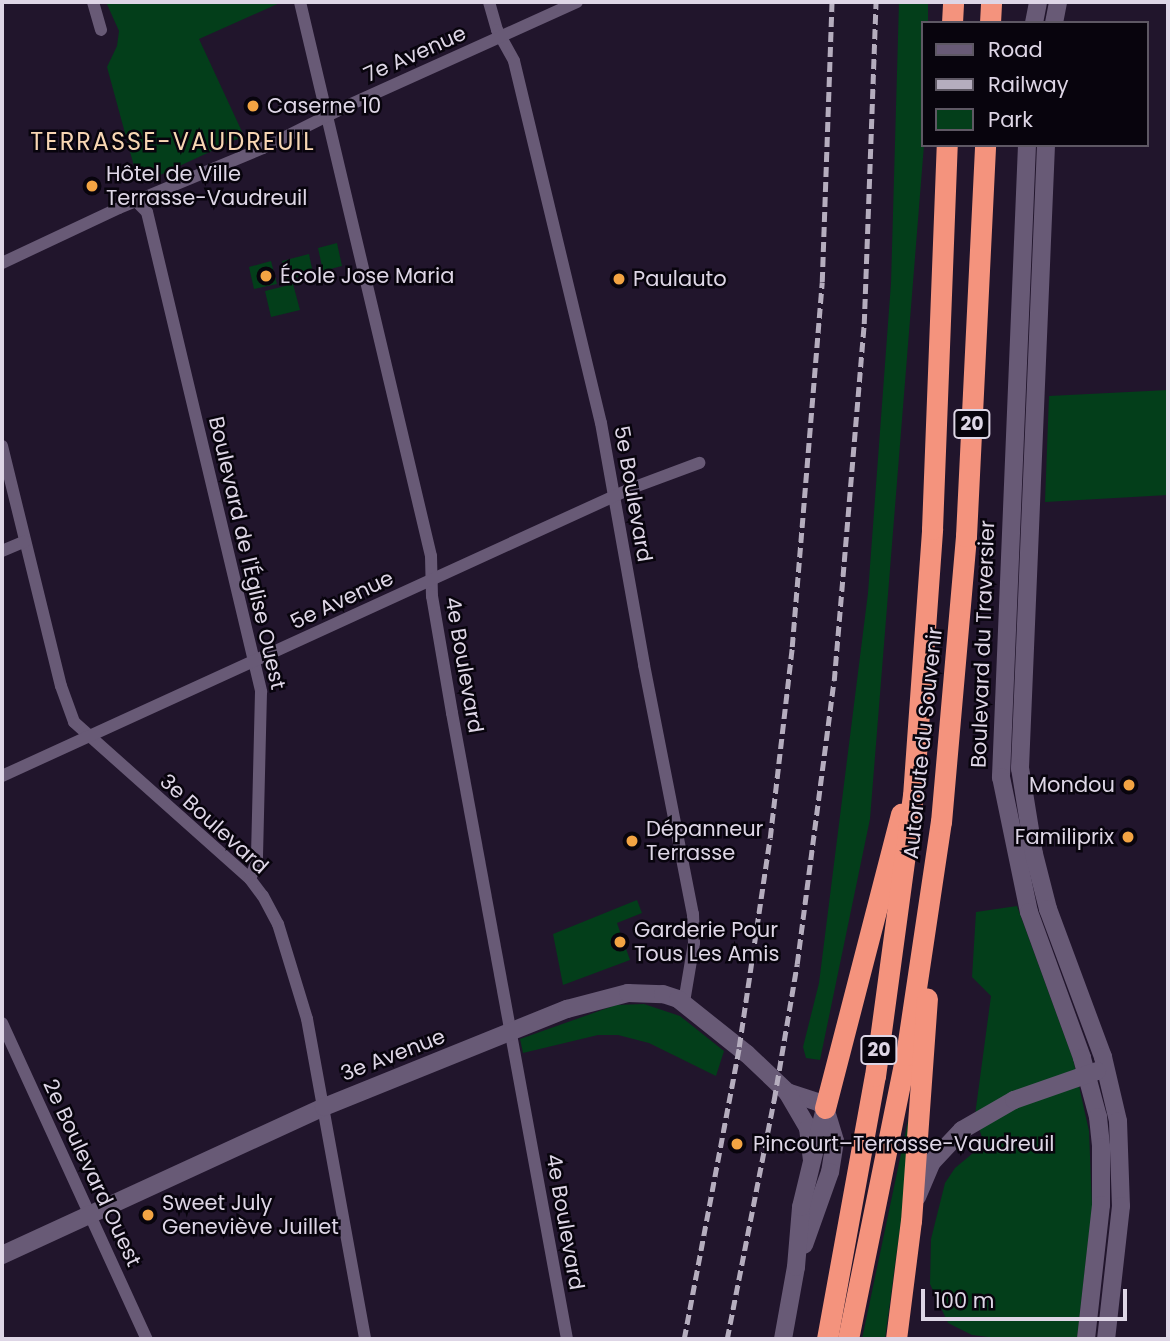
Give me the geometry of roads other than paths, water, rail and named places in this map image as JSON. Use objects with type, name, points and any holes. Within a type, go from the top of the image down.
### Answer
[{"type":"highway","points":[[952,21],[953,2]]},
{"type":"highway","points":[[990,21],[991,2]]},
{"type":"highway","name":"Autoroute du Souvenir","points":[[827,1339],[876,1076],[900,909],[916,758],[932,529],[947,147]]},
{"type":"highway","name":"Autoroute du Souvenir","points":[[848,1339],[901,1084],[933,878],[953,701],[966,536],[985,147]]},
{"type":"highway","points":[[825,1108],[916,758]]},
{"type":"highway","points":[[896,1339],[911,1221],[924,1065],[933,878]]},
{"type":"street","points":[[93,2],[101,30]]},
{"type":"street","name":"4e Boulevard","points":[[300,2],[431,556],[452,713],[567,1339]]},
{"type":"street","name":"5e Boulevard","points":[[488,2],[501,37],[514,61],[561,245],[601,424],[693,914],[694,943],[684,1002]]},
{"type":"street","name":"7e Avenue","points":[[2,263],[263,148],[328,115],[577,2]]},
{"type":"street","points":[[1034,21],[1038,2]]},
{"type":"street","points":[[1054,21],[1058,2]]},
{"type":"street","name":"Boulevard du Traversier","points":[[1027,147],[1002,695],[1001,777],[1029,912],[1086,1073],[1098,1117],[1102,1174],[1086,1339]]},
{"type":"street","name":"Boulevard du Traversier","points":[[1046,147],[1020,768],[1034,854],[1048,909],[1105,1063],[1118,1121],[1121,1178],[1106,1339]]},
{"type":"street","name":"Boulevard de l'Église Ouest","points":[[137,202],[147,212],[261,692],[257,861],[250,879]]},
{"type":"street","name":"3e Boulevard","points":[[2,446],[61,686],[74,722],[250,879],[270,907],[287,945],[307,1019],[365,1339]]},
{"type":"street","name":"5e Avenue","points":[[2,776],[432,579],[699,463]]},
{"type":"street","points":[[2,551],[25,541]]},
{"type":"street","name":"3e Avenue","points":[[2,1255],[324,1107],[567,1009],[618,995],[663,994],[684,1002],[787,1093],[808,1128],[813,1159]]},
{"type":"street","name":"2e Boulevard Ouest","points":[[2,1023],[148,1339]]},
{"type":"street","points":[[911,1221],[927,1169],[940,1150],[962,1130],[1014,1100],[1086,1073],[1105,1063]]},
{"type":"street","name":"3e Avenue","points":[[787,1093],[818,1102],[825,1108],[834,1132],[835,1154],[796,1267]]},
{"type":"street","name":"3e Avenue","points":[[783,1339],[796,1267],[801,1207],[825,1108]]},
{"type":"railway","points":[[684,1339],[739,1047],[770,838],[792,647],[822,282],[832,2]]},
{"type":"railway","points":[[727,1339],[774,1100],[797,964],[834,681],[864,324],[876,2]]},
{"type":"place","name":"Caserne 10","points":[[253,106]]},
{"type":"place","name":"Hôtel de Ville Terrasse-Vaudreuil","points":[[92,186]]},
{"type":"place","name":"École Jose Maria","points":[[266,276]]},
{"type":"place","name":"Paulauto","points":[[619,279]]},
{"type":"place","name":"Mondou","points":[[1129,785]]},
{"type":"place","name":"Familiprix","points":[[1128,837]]},
{"type":"place","name":"Dépanneur Terrasse","points":[[632,841]]},
{"type":"place","name":"Garderie Pour Tous Les Amis","points":[[620,942]]},
{"type":"place","name":"Pincourt–Terrasse-Vaudreuil","points":[[737,1144]]},
{"type":"place","name":"Sweet July Geneviève Juillet","points":[[148,1215]]},
{"type":"district","name":"TERRASSE-VAUDREUIL","points":[[173,142]]}]
